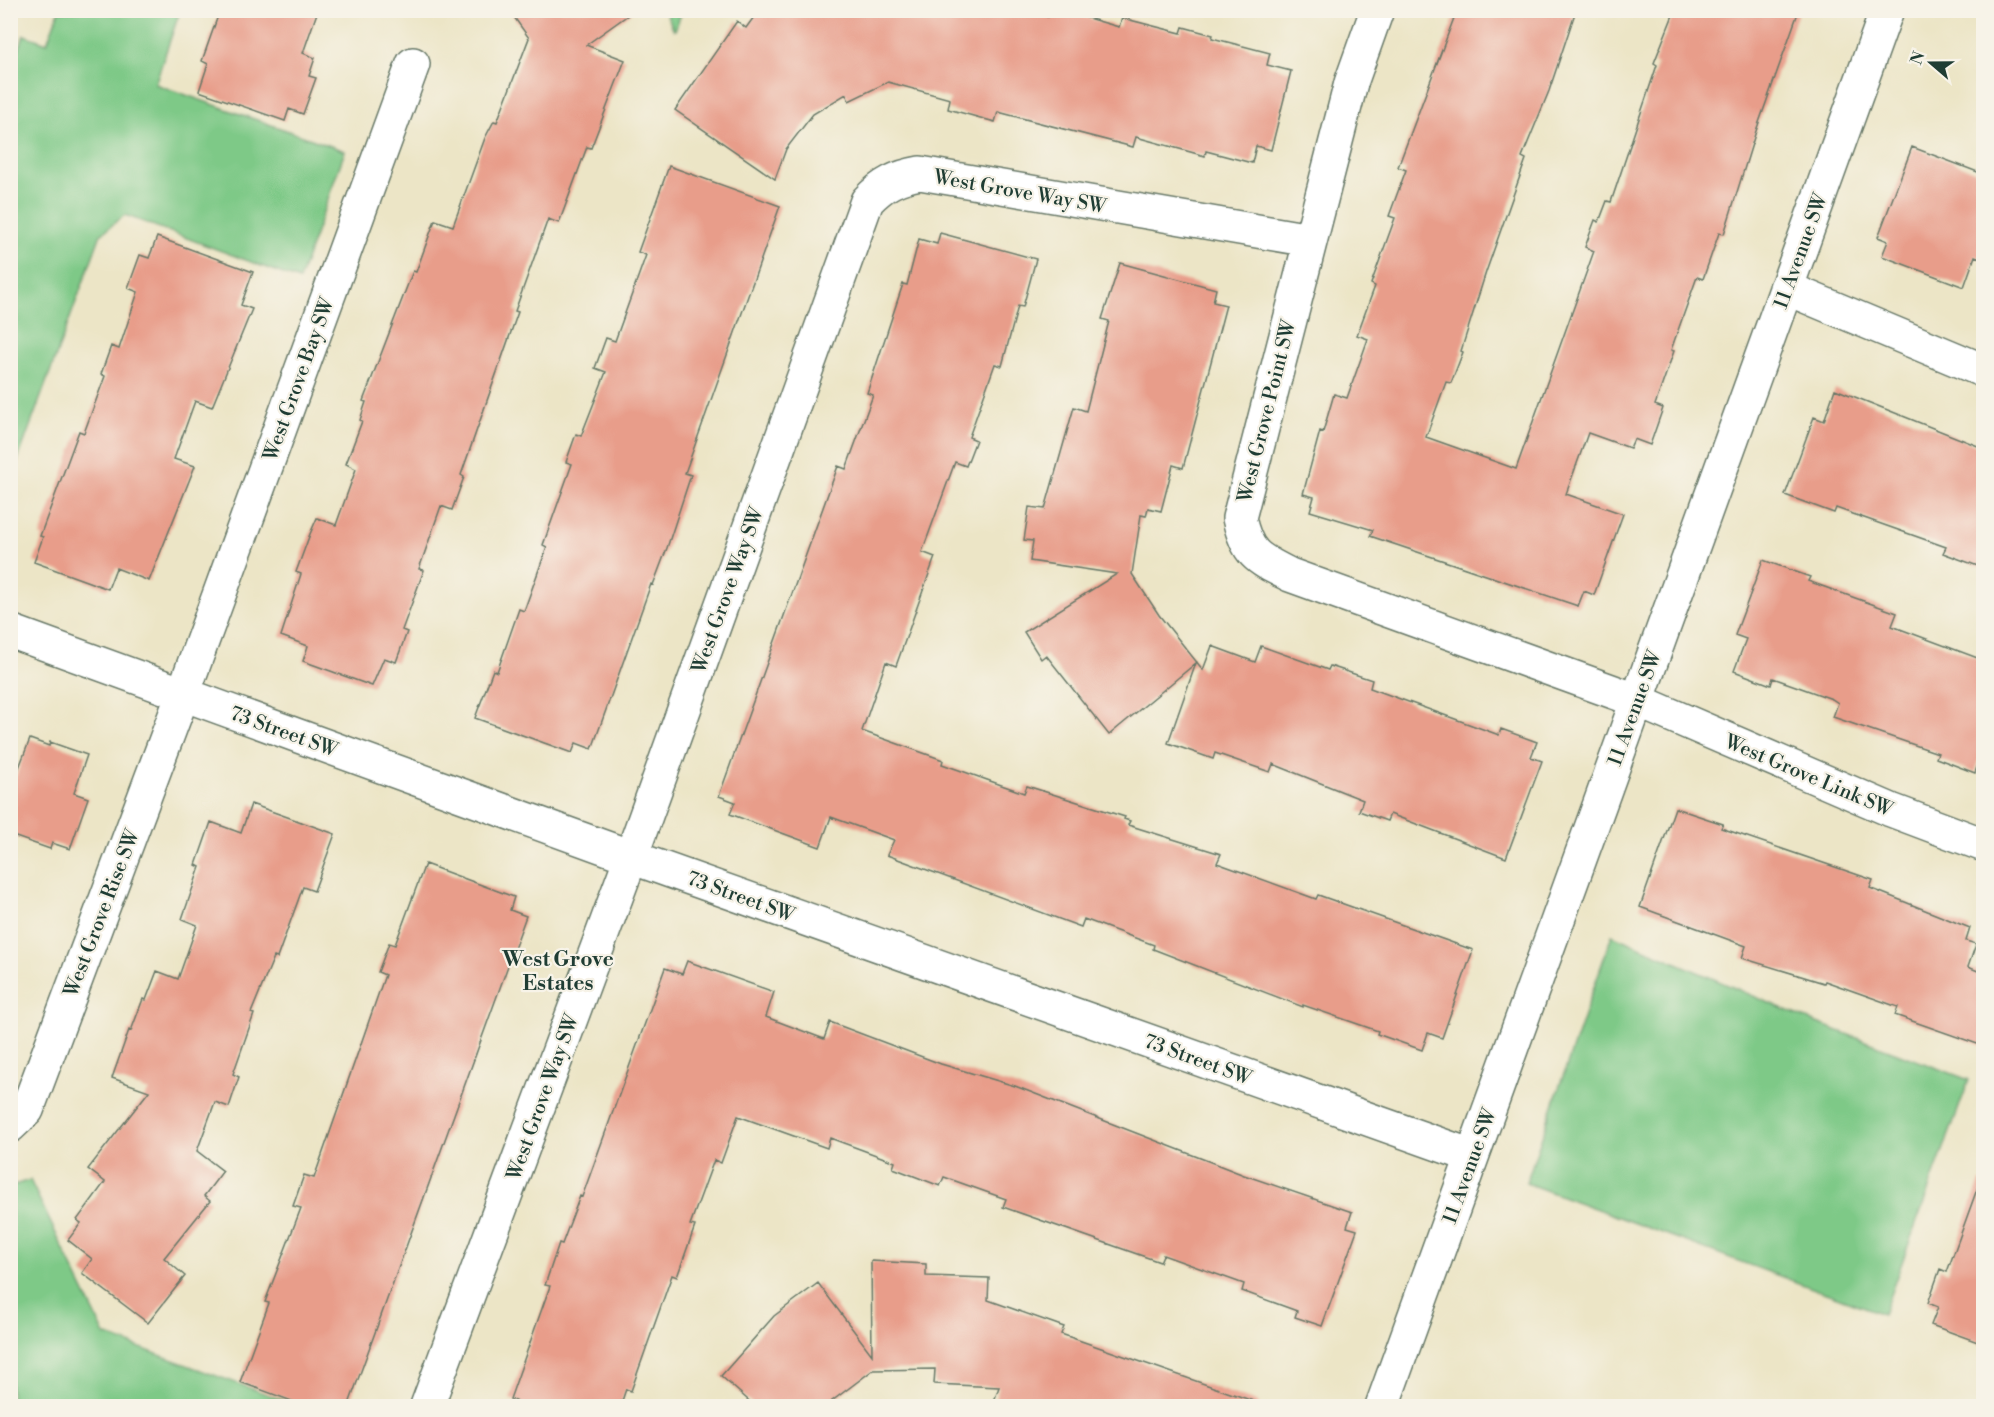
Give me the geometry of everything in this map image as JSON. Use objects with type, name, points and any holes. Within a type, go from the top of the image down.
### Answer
[{"type":"street","name":"West Grove Point SW","points":[[1377,10],[1351,83],[1239,518],[1244,541],[1261,560],[1290,575],[1636,700]]},
{"type":"street","name":"11 Avenue SW","points":[[1382,1407],[1887,10]]},
{"type":"street","name":"West Grove Bay SW","points":[[183,694],[413,64]]},
{"type":"street","name":"West Grove Way SW","points":[[427,1407],[631,857],[867,201],[880,187],[899,177],[920,173],[1310,240]]},
{"type":"street","points":[[1786,288],[1983,371]]},
{"type":"street","name":"73 Street SW","points":[[10,632],[631,857],[1472,1156]]},
{"type":"street","name":"West Grove Rise SW","points":[[10,1126],[27,1110],[183,694]]},
{"type":"street","name":"West Grove Link SW","points":[[1636,700],[1892,810],[1983,845]]},
{"type":"green space","points":[[59,11],[180,11],[155,84],[345,151],[299,280],[125,215],[101,234],[11,478],[11,72],[24,35],[47,43]]},
{"type":"green space","points":[[665,11],[682,11],[675,30],[674,30]]},
{"type":"green space","points":[[1612,935],[1809,1020],[1969,1080],[1883,1314],[1526,1183]]},
{"type":"green space","points":[[30,1180],[105,1335],[299,1406],[11,1406],[11,1186]]},
{"type":"building","points":[[220,10],[318,10],[303,53],[315,58],[309,76],[316,78],[303,114],[289,109],[285,121],[199,91],[208,64],[202,61]]},
{"type":"building","points":[[509,10],[635,10],[586,45],[625,60],[591,148],[587,147],[559,223],[548,219],[515,311],[518,312],[461,475],[464,477],[452,510],[441,506],[419,569],[424,570],[402,630],[407,632],[396,662],[384,658],[372,686],[303,661],[308,646],[281,636],[301,574],[296,572],[317,518],[336,525],[356,469],[346,464],[362,421],[360,420],[366,402],[363,401],[413,271],[416,272],[435,220],[453,226],[485,138],[494,121],[497,122],[529,38]]},
{"type":"building","points":[[759,10],[1022,10],[1048,17],[1049,10],[1060,10],[1119,27],[1122,18],[1181,33],[1183,27],[1213,35],[1212,38],[1270,53],[1267,65],[1291,71],[1271,150],[1256,146],[1252,163],[1206,151],[1205,156],[1136,137],[1133,147],[998,112],[995,122],[948,109],[950,99],[888,82],[849,101],[846,94],[813,114],[786,149],[775,179],[675,110],[737,21],[746,28]]},
{"type":"building","points":[[1457,10],[1576,10],[1549,91],[1522,157],[1526,159],[1486,272],[1461,351],[1463,352],[1451,383],[1446,382],[1426,437],[1516,469],[1594,251],[1585,247],[1595,220],[1599,222],[1607,201],[1611,202],[1657,65],[1654,63],[1675,10],[1799,10],[1756,131],[1724,234],[1719,233],[1703,279],[1697,277],[1671,350],[1674,351],[1655,405],[1663,408],[1650,445],[1634,439],[1630,448],[1588,433],[1566,494],[1623,514],[1594,595],[1584,591],[1578,606],[1370,536],[1373,530],[1310,511],[1314,497],[1303,494],[1320,431],[1323,432],[1334,394],[1347,398],[1368,339],[1357,335],[1375,286],[1371,284],[1395,218],[1389,216],[1406,170],[1398,167]]},
{"type":"building","points":[[1912,147],[1983,174],[1983,259],[1975,256],[1964,287],[1882,256],[1888,241],[1878,237]]},
{"type":"building","points":[[669,166],[780,206],[685,473],[691,475],[667,548],[653,585],[651,584],[592,749],[576,743],[572,753],[475,718],[493,670],[497,672],[519,609],[524,611],[547,547],[543,545],[572,464],[566,462],[576,434],[581,436],[606,372],[595,368],[606,338],[615,341],[646,255],[638,252]]},
{"type":"building","points":[[940,233],[1036,259],[1023,307],[1018,306],[1002,366],[995,364],[969,437],[976,440],[966,466],[955,462],[922,552],[935,557],[896,666],[886,662],[862,731],[943,760],[942,764],[1024,793],[1027,786],[1125,817],[1124,819],[1130,821],[1128,825],[1221,854],[1217,863],[1316,899],[1318,895],[1473,950],[1442,1038],[1428,1033],[1422,1050],[1377,1034],[1378,1031],[1303,1005],[1303,1007],[1153,949],[1154,945],[1084,919],[1081,927],[887,855],[894,840],[831,817],[820,847],[730,814],[735,802],[719,796],[838,466],[846,469],[873,395],[867,393],[903,284],[907,285],[919,239],[937,244]]},
{"type":"building","points":[[157,237],[253,272],[241,305],[252,309],[212,407],[195,401],[174,459],[195,466],[149,581],[116,568],[108,589],[34,562],[43,537],[40,536],[79,431],[84,433],[105,376],[101,374],[111,346],[119,349],[138,292],[128,288],[140,255],[149,258]]},
{"type":"building","points":[[1120,263],[1216,289],[1213,302],[1226,305],[1183,468],[1173,465],[1161,511],[1148,508],[1146,516],[1141,515],[1132,574],[1159,615],[1203,670],[1212,646],[1255,662],[1261,646],[1328,670],[1330,666],[1372,680],[1370,688],[1499,735],[1501,729],[1537,742],[1531,757],[1542,761],[1506,858],[1390,814],[1387,821],[1359,811],[1363,800],[1273,764],[1270,772],[1215,753],[1213,759],[1168,743],[1196,663],[1109,735],[1046,655],[1041,659],[1024,632],[1117,574],[1030,561],[1033,541],[1024,540],[1029,507],[1045,509],[1074,407],[1086,411],[1109,321],[1102,319]]},
{"type":"building","points":[[1835,389],[1983,448],[1983,568],[1943,553],[1946,547],[1836,508],[1834,513],[1785,495],[1814,417],[1824,421]]},
{"type":"building","points":[[1763,560],[1810,577],[1808,581],[1897,613],[1892,626],[1983,660],[1983,750],[1975,773],[1936,758],[1938,753],[1833,717],[1838,703],[1832,699],[1773,678],[1771,685],[1734,671],[1746,639],[1735,635]]},
{"type":"building","points":[[30,739],[49,746],[50,742],[87,755],[74,793],[88,798],[70,849],[52,843],[50,849],[10,835],[10,791]]},
{"type":"building","points":[[251,804],[335,834],[314,891],[303,887],[277,958],[274,957],[251,1013],[254,1014],[233,1074],[239,1077],[229,1107],[215,1102],[197,1151],[223,1171],[204,1196],[210,1201],[164,1258],[185,1276],[148,1323],[82,1273],[92,1259],[68,1240],[81,1223],[77,1220],[105,1182],[88,1169],[149,1091],[112,1078],[129,1030],[131,1031],[143,999],[146,1000],[157,971],[178,979],[197,925],[182,919],[200,867],[196,865],[211,822],[241,833]]},
{"type":"building","points":[[1675,808],[1723,824],[1721,828],[1873,880],[1870,888],[1970,928],[1966,941],[1976,944],[1968,967],[1983,973],[1983,1046],[1895,1015],[1898,1007],[1825,981],[1824,983],[1742,958],[1746,946],[1640,907]]},
{"type":"building","points":[[425,864],[514,897],[510,910],[526,916],[348,1407],[308,1407],[240,1382],[269,1303],[265,1302],[301,1208],[293,1206],[304,1175],[314,1178],[385,975],[378,972],[389,943],[395,945]]},
{"type":"building","points":[[687,961],[774,992],[766,1017],[824,1039],[830,1022],[941,1064],[1015,1086],[1244,1175],[1352,1212],[1347,1227],[1357,1230],[1322,1326],[1295,1317],[1297,1311],[1242,1291],[1244,1284],[1163,1255],[1160,1262],[1003,1207],[1006,1199],[944,1177],[940,1186],[893,1168],[895,1162],[830,1138],[827,1148],[738,1116],[721,1163],[714,1160],[690,1225],[695,1226],[677,1277],[672,1275],[631,1391],[626,1389],[620,1407],[532,1407],[510,1399],[550,1286],[545,1285],[559,1243],[562,1244],[580,1196],[582,1197],[665,968],[682,974]]},
{"type":"building","points":[[1980,1181],[1983,1182],[1983,1344],[1931,1325],[1938,1307],[1928,1303],[1940,1269],[1947,1272]]},
{"type":"building","points":[[871,1261],[926,1264],[926,1276],[989,1278],[988,1300],[1064,1327],[1061,1334],[1259,1403],[1259,1407],[992,1407],[999,1387],[934,1384],[935,1369],[873,1370],[824,1407],[756,1407],[721,1376],[774,1316],[818,1283],[872,1355]]},
{"type":"district","name":"West Grove Estates","points":[[558,971]]}]
